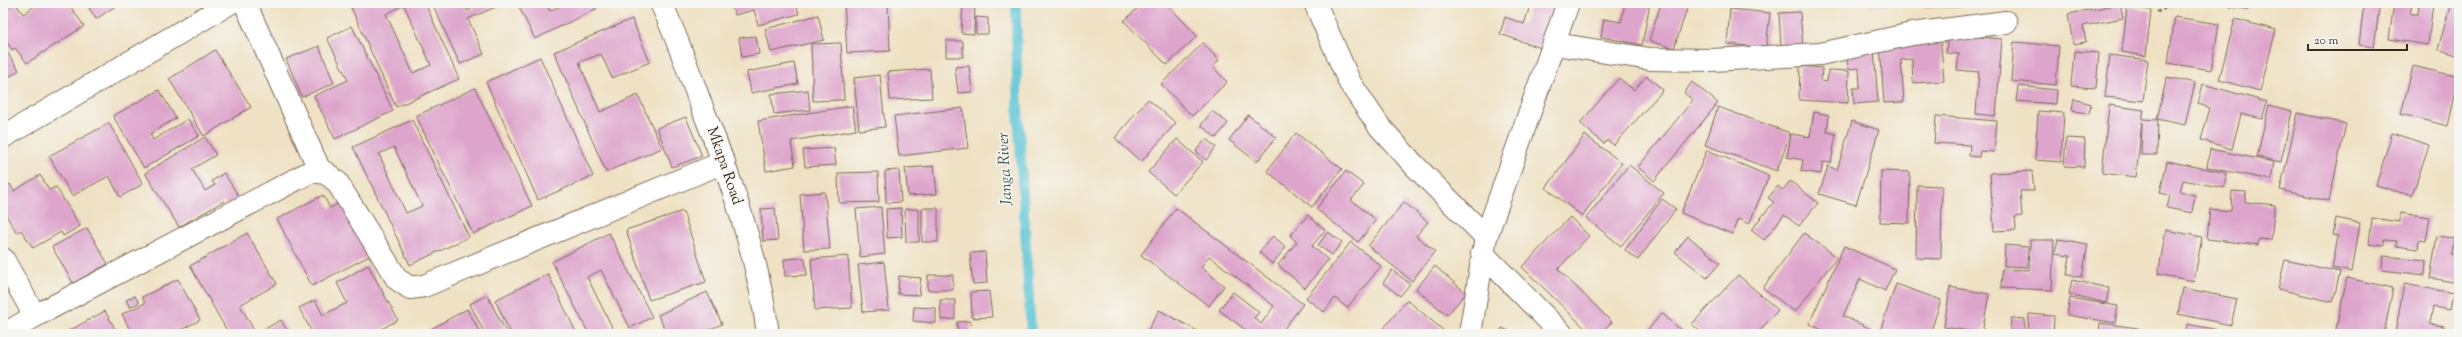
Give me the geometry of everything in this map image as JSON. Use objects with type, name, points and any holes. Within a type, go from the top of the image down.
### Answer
[{"type":"street","points":[[3,137],[230,3]]},
{"type":"street","points":[[244,3],[320,171]]},
{"type":"street","name":"Mkapa Road","points":[[661,3],[724,162],[754,259],[764,302],[768,334]]},
{"type":"street","points":[[1315,3],[1350,83],[1379,126],[1562,334]]},
{"type":"street","points":[[1470,334],[1484,245],[1568,3]]},
{"type":"street","points":[[1555,44],[1650,59],[1712,60],[1820,54],[1912,34],[2006,22]]},
{"type":"street","points":[[5,334],[35,316],[312,171],[320,171],[332,176],[397,279],[410,288],[424,286],[724,162]]},
{"type":"street","points":[[3,259],[35,316]]},
{"type":"path","points":[[2156,12],[2178,3]]},
{"type":"path","points":[[2181,3],[2190,7],[2199,3]]},
{"type":"building","points":[[15,3],[23,14],[39,3],[68,3],[84,26],[27,63],[15,48],[12,50],[3,36],[3,11]]},
{"type":"building","points":[[86,3],[120,3],[96,19]]},
{"type":"building","points":[[349,3],[425,3],[459,79],[396,107]],"holes":[[[404,5],[431,65],[413,73],[386,14]]]},
{"type":"building","points":[[432,3],[464,3],[468,11],[477,6],[476,3],[505,3],[468,19],[484,54],[460,64]]},
{"type":"building","points":[[517,3],[546,3],[550,11],[566,3],[593,3],[596,9],[535,39]]},
{"type":"building","points":[[731,3],[796,3],[799,14],[758,25],[754,10],[735,15]]},
{"type":"building","points":[[844,3],[888,3],[890,51],[847,53]]},
{"type":"building","points":[[963,3],[975,3],[974,34],[961,33]]},
{"type":"building","points":[[1143,3],[1166,3],[1197,36],[1167,65],[1124,21]]},
{"type":"building","points":[[1521,3],[1556,3],[1541,48],[1500,34],[1505,17],[1524,24],[1530,6]]},
{"type":"building","points":[[1625,3],[1650,3],[1642,45],[1601,37],[1604,19],[1621,22]]},
{"type":"building","points":[[1661,3],[1680,3],[1688,6],[1674,48],[1649,41]]},
{"type":"building","points":[[1864,3],[1891,3],[1890,5]]},
{"type":"building","points":[[1925,3],[1961,3],[1961,7],[1925,7]]},
{"type":"building","points":[[2229,3],[2249,3],[2248,9],[2229,7]]},
{"type":"building","points":[[2364,3],[2380,3],[2374,47],[2359,45]]},
{"type":"building","points":[[2394,3],[2412,3],[2410,14],[2418,14],[2419,3],[2433,3],[2428,45],[2389,39]]},
{"type":"building","points":[[2451,3],[2459,3],[2459,56],[2438,49]]},
{"type":"building","points":[[2120,4],[2123,18],[2083,26],[2086,42],[2073,44],[2068,14]]},
{"type":"building","points":[[2127,7],[2151,10],[2146,56],[2122,52]]},
{"type":"building","points":[[1730,9],[1770,13],[1766,48],[1727,44]]},
{"type":"building","points":[[1800,12],[1803,47],[1781,48],[1779,13]]},
{"type":"building","points":[[818,15],[824,40],[771,52],[765,29]]},
{"type":"building","points":[[976,17],[988,18],[988,34],[976,34]]},
{"type":"building","points":[[2175,17],[2219,24],[2211,70],[2168,63]]},
{"type":"building","points":[[632,19],[650,62],[612,78],[601,54],[579,62],[600,112],[638,95],[662,148],[606,172],[554,52]]},
{"type":"building","points":[[2235,19],[2276,30],[2260,91],[2219,80]]},
{"type":"building","points":[[352,26],[393,111],[335,139],[314,96],[348,80],[327,38]]},
{"type":"building","points":[[1940,34],[1944,81],[1913,83],[1912,59],[1901,60],[1904,102],[1884,103],[1880,44]]},
{"type":"building","points":[[1948,34],[2002,39],[1996,116],[1976,114],[1979,72],[1957,70],[1959,54],[1946,53]]},
{"type":"building","points":[[756,36],[759,54],[742,57],[739,38]]},
{"type":"building","points":[[946,41],[963,41],[963,57],[946,57]]},
{"type":"building","points":[[2014,42],[2059,46],[2056,85],[2011,81]]},
{"type":"building","points":[[841,43],[844,100],[813,101],[811,44]]},
{"type":"building","points":[[1203,43],[1219,60],[1213,67],[1227,82],[1192,116],[1161,84]]},
{"type":"building","points":[[3,46],[19,70],[3,81]]},
{"type":"building","points":[[319,46],[334,83],[302,97],[286,59]]},
{"type":"building","points":[[215,50],[251,107],[204,136],[169,79]]},
{"type":"building","points":[[1874,50],[1878,102],[1854,104],[1853,88],[1860,88],[1859,68],[1848,69],[1846,52]]},
{"type":"building","points":[[2074,51],[2099,53],[2096,88],[2071,86]]},
{"type":"building","points":[[2110,55],[2148,60],[2143,101],[2105,97]]},
{"type":"building","points":[[540,57],[593,176],[538,200],[486,82]]},
{"type":"building","points":[[794,63],[798,84],[751,93],[747,72]]},
{"type":"building","points":[[969,66],[972,92],[958,93],[955,67]]},
{"type":"building","points":[[1800,66],[1822,68],[1821,81],[1827,82],[1828,70],[1849,71],[1848,103],[1799,100]]},
{"type":"building","points":[[2413,66],[2459,77],[2448,126],[2401,114]]},
{"type":"building","points":[[930,69],[932,98],[890,100],[888,72]]},
{"type":"building","points":[[880,75],[885,127],[859,130],[854,78]]},
{"type":"building","points":[[1647,76],[1663,90],[1614,145],[1607,140],[1604,144],[1580,123],[1619,78],[1634,90]]},
{"type":"building","points":[[2167,77],[2195,83],[2185,125],[2157,119]]},
{"type":"building","points":[[1692,82],[1718,103],[1654,181],[1638,167],[1693,100],[1684,93]]},
{"type":"building","points":[[2203,84],[2267,102],[2262,119],[2241,114],[2232,149],[2201,140],[2210,108],[2198,104]]},
{"type":"building","points":[[2018,86],[2057,90],[2056,104],[2016,101]]},
{"type":"building","points":[[475,88],[532,206],[473,234],[416,116]]},
{"type":"building","points":[[159,90],[176,118],[150,134],[153,140],[188,119],[199,136],[144,168],[113,116]]},
{"type":"building","points":[[808,90],[810,110],[774,114],[771,94]]},
{"type":"building","points":[[1148,99],[1176,123],[1141,162],[1115,138]]},
{"type":"building","points":[[2074,99],[2091,104],[2089,114],[2072,110]]},
{"type":"building","points":[[2109,105],[2144,110],[2142,119],[2158,120],[2157,155],[2141,155],[2142,122],[2136,177],[2102,173]]},
{"type":"building","points":[[2269,105],[2292,111],[2281,162],[2257,157]]},
{"type":"building","points":[[852,106],[856,130],[791,141],[795,166],[766,171],[758,121]]},
{"type":"building","points":[[1718,107],[1790,133],[1777,171],[1705,145]]},
{"type":"building","points":[[963,108],[968,148],[899,156],[894,116]]},
{"type":"building","points":[[1212,111],[1228,123],[1216,138],[1201,125]]},
{"type":"building","points":[[2038,111],[2064,113],[2061,162],[2035,160]]},
{"type":"building","points":[[1814,112],[1829,115],[1827,132],[1836,134],[1831,163],[1823,162],[1821,174],[1801,171],[1803,160],[1787,157],[1791,134],[1810,137]]},
{"type":"building","points":[[2298,113],[2346,124],[2329,201],[2280,190]]},
{"type":"building","points":[[1248,115],[1276,137],[1257,162],[1229,140]]},
{"type":"building","points":[[1936,116],[1997,121],[1994,152],[1980,151],[1979,157],[1969,156],[1970,145],[1934,143]]},
{"type":"building","points":[[686,117],[702,156],[672,167],[657,128]]},
{"type":"building","points":[[412,120],[469,237],[410,265],[353,147]],"holes":[[[394,147],[422,206],[406,213],[379,154]]]},
{"type":"building","points":[[1852,121],[1879,130],[1856,205],[1819,194],[1828,166],[1837,170]]},
{"type":"building","points":[[109,123],[143,184],[120,197],[109,176],[72,196],[49,156]]},
{"type":"building","points":[[1296,133],[1342,169],[1312,207],[1267,171]]},
{"type":"building","points":[[2392,133],[2429,145],[2412,196],[2376,185]]},
{"type":"building","points":[[1585,135],[1622,163],[1582,216],[1546,188]]},
{"type":"building","points":[[205,137],[216,155],[192,169],[205,191],[215,185],[212,181],[224,173],[241,200],[228,208],[224,201],[179,227],[145,173]]},
{"type":"building","points":[[2066,138],[2085,139],[2084,167],[2064,166]]},
{"type":"building","points":[[1177,139],[1203,162],[1174,194],[1148,172]]},
{"type":"building","points":[[1206,139],[1216,147],[1206,160],[1196,151]]},
{"type":"building","points":[[834,148],[836,165],[805,167],[803,150]]},
{"type":"building","points":[[2210,149],[2274,162],[2271,180],[2207,167]]},
{"type":"building","points":[[1707,150],[1769,176],[1749,224],[1738,219],[1732,234],[1681,213]]},
{"type":"building","points":[[2167,161],[2227,173],[2224,188],[2183,180],[2180,192],[2195,195],[2192,213],[2167,208],[2170,195],[2160,193]]},
{"type":"building","points":[[1629,165],[1664,193],[1621,246],[1586,218]]},
{"type":"building","points":[[934,166],[937,194],[908,196],[905,168]]},
{"type":"building","points":[[899,170],[901,202],[886,203],[885,171]]},
{"type":"building","points":[[1346,171],[1364,185],[1351,200],[1376,220],[1358,242],[1316,209]]},
{"type":"building","points":[[1881,171],[1910,172],[1909,223],[1880,222]]},
{"type":"building","points":[[2032,171],[2034,191],[2020,191],[2022,216],[2015,217],[2016,230],[1994,231],[1990,173]]},
{"type":"building","points":[[878,172],[879,202],[839,203],[838,173]]},
{"type":"building","points":[[40,175],[49,190],[56,187],[80,226],[63,236],[61,232],[33,248],[21,230],[17,233],[3,210],[3,189],[10,184],[14,191]]},
{"type":"building","points":[[1790,181],[1818,203],[1799,226],[1784,215],[1764,240],[1751,230],[1774,202],[1768,198],[1778,186],[1783,190]]},
{"type":"building","points":[[1917,185],[1942,186],[1941,259],[1916,258]]},
{"type":"building","points":[[2232,191],[2246,192],[2245,202],[2275,205],[2271,240],[2259,239],[2258,245],[2207,239],[2210,209],[2231,211]]},
{"type":"building","points":[[825,192],[830,249],[804,250],[800,194]]},
{"type":"building","points":[[323,195],[330,208],[345,200],[373,254],[312,286],[277,219]]},
{"type":"building","points":[[1662,199],[1676,209],[1638,260],[1625,250]]},
{"type":"building","points":[[1404,202],[1428,222],[1416,236],[1435,251],[1412,281],[1368,246]]},
{"type":"building","points":[[881,207],[885,254],[860,257],[856,209]]},
{"type":"building","points":[[775,208],[778,240],[763,241],[761,209]]},
{"type":"building","points":[[901,208],[902,237],[887,238],[886,209]]},
{"type":"building","points":[[922,208],[938,208],[938,242],[922,242]]},
{"type":"building","points":[[1176,208],[1303,304],[1280,334],[1251,334],[1219,310],[1233,292],[1259,312],[1254,318],[1261,324],[1274,306],[1209,256],[1201,267],[1224,286],[1209,306],[1141,255]]},
{"type":"building","points":[[905,209],[919,209],[919,242],[906,242]]},
{"type":"building","points":[[683,211],[706,282],[649,300],[626,230]]},
{"type":"building","points":[[2400,213],[2430,217],[2426,241],[2419,240],[2418,249],[2396,246],[2397,241],[2384,240],[2384,246],[2369,244],[2372,218],[2400,222]]},
{"type":"building","points":[[1308,215],[1325,230],[1312,246],[1328,260],[1305,288],[1278,265],[1297,242],[1290,236]]},
{"type":"building","points":[[1570,217],[1589,236],[1558,269],[1612,322],[1599,334],[1591,334],[1522,267]]},
{"type":"building","points":[[2336,218],[2360,223],[2352,272],[2332,268],[2338,236],[2333,235]]},
{"type":"building","points":[[87,228],[108,264],[73,283],[52,247]]},
{"type":"building","points":[[2166,230],[2202,237],[2194,281],[2158,274]]},
{"type":"building","points":[[1328,232],[1342,242],[1332,255],[1318,245]]},
{"type":"building","points":[[247,233],[277,284],[240,305],[256,334],[229,334],[190,266]]},
{"type":"building","points":[[609,233],[652,317],[630,328],[601,270],[587,277],[614,331],[609,334],[589,334],[552,262]]},
{"type":"building","points":[[1804,233],[1837,257],[1795,312],[1763,288]]},
{"type":"building","points":[[1273,236],[1286,247],[1272,264],[1259,252]]},
{"type":"building","points":[[1688,236],[1720,263],[1707,278],[1675,252]]},
{"type":"building","points":[[2437,236],[2454,238],[2452,255],[2459,256],[2459,283],[2430,278]]},
{"type":"building","points":[[2058,239],[2088,244],[2082,277],[2067,275],[2070,256],[2055,254]]},
{"type":"building","points":[[2030,240],[2054,240],[2052,290],[2001,288],[2002,269],[2029,270]]},
{"type":"building","points":[[1351,242],[1381,266],[1347,308],[1335,298],[1324,312],[1306,298]]},
{"type":"building","points":[[2005,245],[2028,247],[2027,267],[2004,266]]},
{"type":"building","points":[[1844,246],[1895,269],[1885,291],[1860,279],[1843,316],[1873,330],[1871,334],[1831,334],[1809,324]]},
{"type":"building","points":[[985,252],[987,283],[973,284],[970,253]]},
{"type":"building","points":[[848,256],[852,308],[815,310],[811,259]]},
{"type":"building","points":[[2383,256],[2426,260],[2425,275],[2382,270]]},
{"type":"building","points":[[805,258],[807,275],[785,276],[784,259]]},
{"type":"building","points":[[2285,260],[2340,272],[2333,302],[2278,289]]},
{"type":"building","points":[[884,262],[889,310],[863,312],[858,265]]},
{"type":"building","points":[[368,265],[398,320],[372,334],[313,334],[299,308],[315,300],[323,315],[347,303],[337,283]]},
{"type":"building","points":[[1435,266],[1466,293],[1447,315],[1416,289]]},
{"type":"building","points":[[1392,270],[1410,284],[1400,296],[1383,283]]},
{"type":"building","points":[[548,274],[577,334],[511,334],[495,300]]},
{"type":"building","points":[[928,275],[953,275],[953,290],[928,290]]},
{"type":"building","points":[[1738,275],[1778,310],[1757,334],[1703,334],[1692,324]]},
{"type":"building","points":[[899,276],[921,278],[919,295],[898,294]]},
{"type":"building","points":[[2347,278],[2393,288],[2384,334],[2335,334]]},
{"type":"building","points":[[178,279],[200,320],[173,334],[132,334],[122,314],[145,303],[142,297]]},
{"type":"building","points":[[2072,280],[2109,288],[2106,303],[2069,294]]},
{"type":"building","points":[[1896,284],[1941,300],[1930,334],[1879,334]]},
{"type":"building","points":[[2404,284],[2453,293],[2450,310],[2433,307],[2430,324],[2444,326],[2443,334],[2395,334]]},
{"type":"building","points":[[1950,287],[1989,294],[1982,333],[1944,327]]},
{"type":"building","points":[[2183,288],[2237,299],[2231,325],[2178,314]]},
{"type":"building","points":[[989,291],[992,317],[972,318],[971,292]]},
{"type":"building","points":[[707,292],[722,324],[699,334],[667,334],[658,315]]},
{"type":"building","points":[[487,295],[507,334],[485,334],[470,304]]},
{"type":"building","points":[[135,296],[139,303],[130,307],[126,300]]},
{"type":"building","points":[[2070,298],[2118,306],[2115,323],[2067,315]]},
{"type":"building","points":[[940,300],[955,300],[955,319],[941,320]]},
{"type":"building","points":[[1407,300],[1443,330],[1439,334],[1379,334]]},
{"type":"building","points":[[914,307],[936,308],[936,323],[913,321]]},
{"type":"building","points":[[467,309],[481,334],[422,334]]},
{"type":"building","points":[[1159,310],[1203,334],[1146,334]]},
{"type":"building","points":[[105,311],[118,334],[63,334]]},
{"type":"building","points":[[1662,313],[1683,332],[1681,334],[1648,334],[1646,332]]},
{"type":"building","points":[[2029,314],[2054,316],[2053,334],[2028,334]]},
{"type":"building","points":[[2011,318],[2025,319],[2025,334],[2010,334]]},
{"type":"building","points":[[2458,319],[2459,334],[2456,334]]},
{"type":"building","points":[[281,320],[289,334],[256,334]]},
{"type":"building","points":[[970,321],[971,334],[958,334],[957,322]]},
{"type":"building","points":[[2100,323],[2138,328],[2137,334],[2099,334]]},
{"type":"building","points":[[2187,324],[2234,333],[2234,334],[2185,334]]},
{"type":"building","points":[[1502,328],[1515,334],[1500,334]]},
{"type":"waterway","name":"Janga River","points":[[1016,3],[1017,91],[1031,334]]}]
